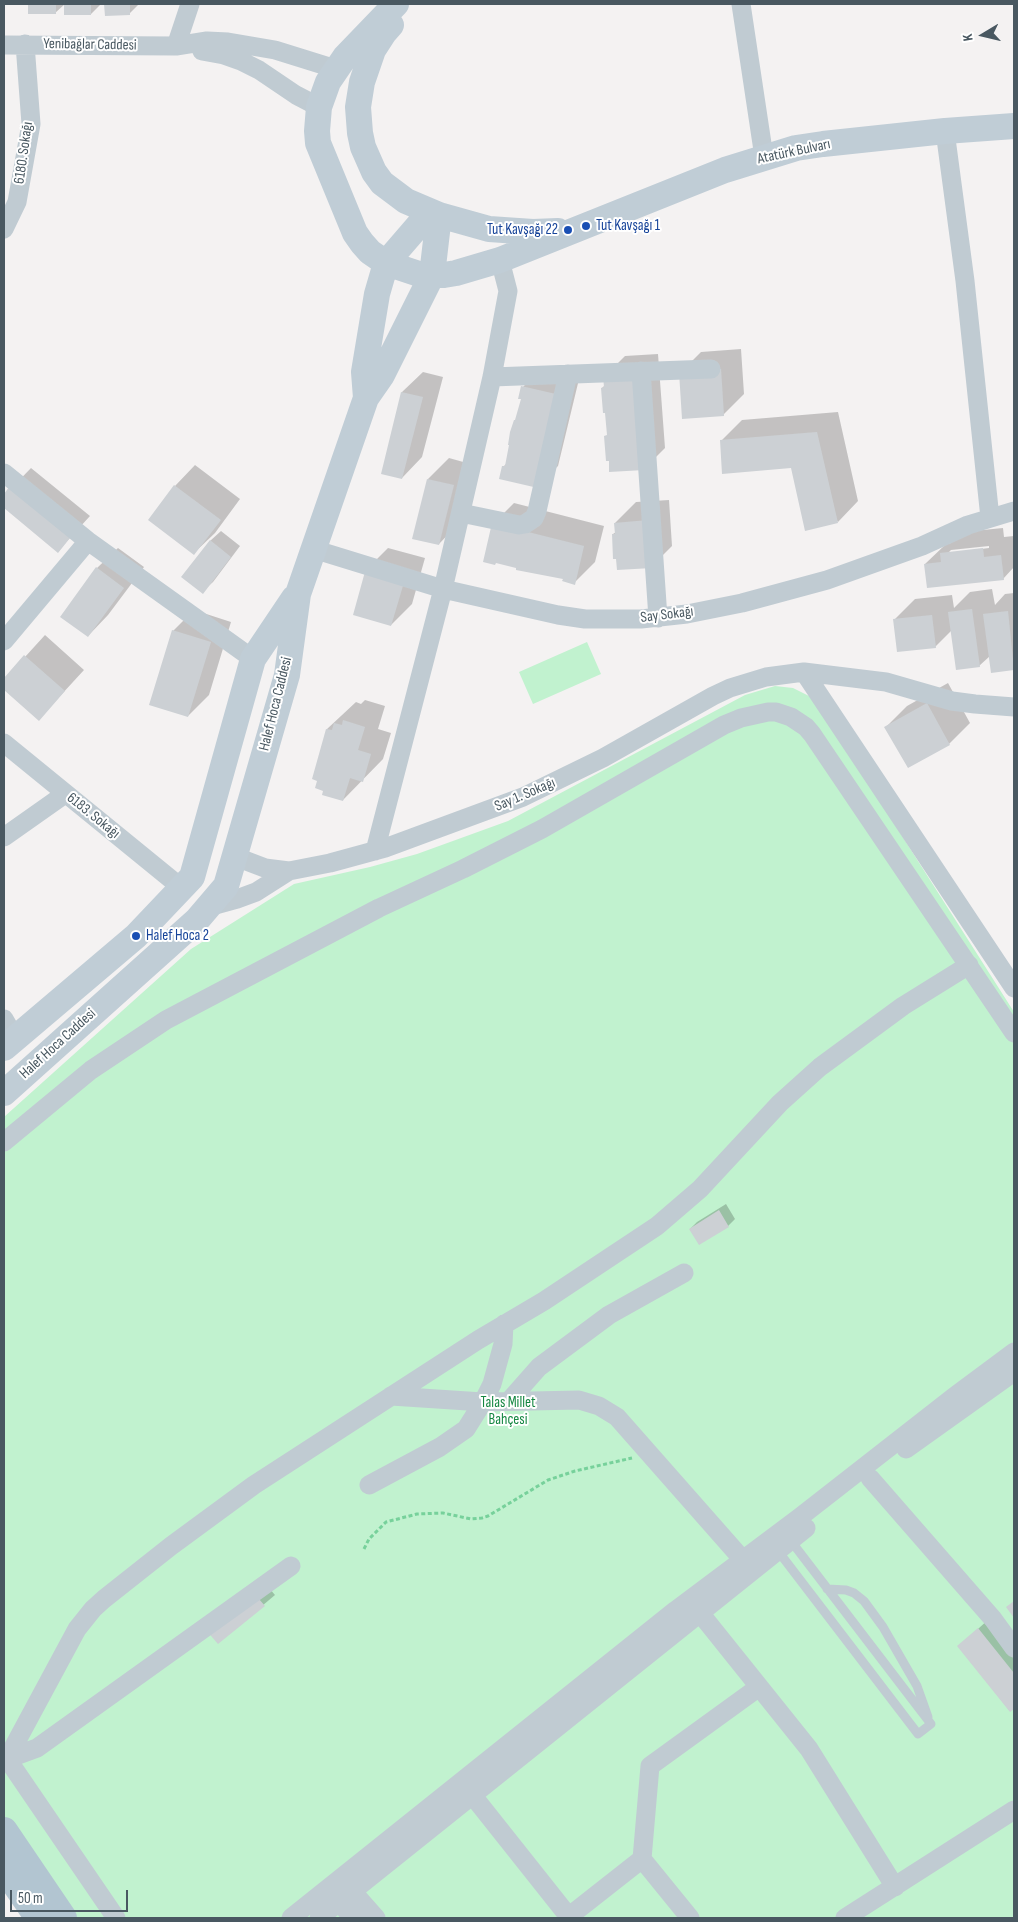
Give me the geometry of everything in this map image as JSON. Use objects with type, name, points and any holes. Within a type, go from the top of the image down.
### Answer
[{"type":"main road","points":[[396,4],[356,44],[336,70],[328,82],[319,107],[318,143],[355,233],[370,252],[386,263],[405,271],[432,275],[456,273],[500,260],[586,226]]},
{"type":"main road","points":[[411,4],[384,33],[373,50],[359,99],[360,133],[363,147],[374,172],[382,183],[406,201],[434,214],[489,229],[533,232],[568,230],[586,226]]},
{"type":"main road","points":[[336,70],[359,99]]},
{"type":"main road","points":[[319,107],[359,99]]},
{"type":"main road","name":"Atatürk Bulvarı","points":[[586,226],[725,170],[796,148],[945,131],[1014,126]]},
{"type":"main road","points":[[366,398],[364,372],[377,294],[386,263],[434,214]]},
{"type":"main road","points":[[298,594],[366,398],[382,375],[432,275],[434,214]]},
{"type":"main road","name":"Halef Hoca Caddesi","points":[[8,1035],[136,936],[183,889],[192,877],[253,659],[298,594]]},
{"type":"main road","name":"Halef Hoca Caddesi","points":[[4,1093],[197,920],[226,886],[287,675],[298,594]]},
{"type":"main road","points":[[4,1831],[63,1918]]},
{"type":"main road","points":[[4,1867],[39,1918]]},
{"type":"street","points":[[176,46],[190,4]]},
{"type":"street","points":[[741,4],[764,157]]},
{"type":"street","points":[[176,46],[207,42],[251,45],[275,50],[336,70]]},
{"type":"street","name":"6180. Sokağı","points":[[4,228],[17,202],[12,182],[31,124],[25,44]]},
{"type":"street","name":"Yenibağlar Caddesi","points":[[4,45],[176,46]]},
{"type":"street","points":[[176,46],[224,55],[241,61],[319,107]]},
{"type":"street","points":[[945,131],[965,280],[990,518]]},
{"type":"street","points":[[375,851],[443,589],[492,376],[508,291],[500,260]]},
{"type":"street","points":[[492,376],[711,369]]},
{"type":"street","points":[[641,371],[658,618]]},
{"type":"street","points":[[461,513],[519,525],[525,524],[534,518],[538,511],[568,374]]},
{"type":"street","points":[[4,473],[88,541],[253,659]]},
{"type":"street","name":"Say Sokağı","points":[[313,549],[443,589],[558,615],[613,620],[658,618],[742,603],[827,580],[874,564],[968,525],[1014,512]]},
{"type":"street","points":[[4,641],[88,541]]},
{"type":"street","points":[[804,672],[1014,988]]},
{"type":"street","name":"Say 1. Sokağı","points":[[235,853],[244,860],[265,868],[289,871],[375,851],[479,814],[566,777],[713,696],[730,688],[766,677],[804,672],[886,682],[952,701],[1014,707]]},
{"type":"street","points":[[4,1142],[91,1070],[166,1020],[345,925],[542,829],[724,725],[762,712],[776,712],[791,717],[806,727],[812,734],[1014,1033]]},
{"type":"street","name":"6183. Sokağı","points":[[4,743],[183,889]]},
{"type":"street","points":[[4,837],[65,794]]},
{"type":"street","points":[[208,907],[237,900],[256,892],[289,871]]},
{"type":"street","points":[[5,1756],[77,1629],[98,1604],[254,1485],[504,1324],[552,1296],[657,1226],[700,1189],[780,1103],[820,1067],[903,1006],[969,965]]},
{"type":"street","points":[[510,1402],[539,1367],[601,1320],[684,1272]]},
{"type":"street","points":[[370,1485],[440,1447],[466,1429],[483,1402],[498,1364],[504,1324]]},
{"type":"street","points":[[291,1918],[676,1610],[1014,1352]]},
{"type":"street","points":[[319,1918],[902,1452],[1014,1372]]},
{"type":"street","points":[[391,1396],[483,1402],[579,1400],[600,1406],[617,1417],[743,1560]]},
{"type":"street","points":[[870,1478],[993,1619],[1014,1648]]},
{"type":"street","points":[[5,1756],[37,1748],[291,1566]]},
{"type":"street","points":[[700,1613],[809,1749],[895,1887]]},
{"type":"street","points":[[690,1918],[642,1859],[650,1766],[759,1687]]},
{"type":"street","points":[[5,1756],[116,1918]]},
{"type":"street","points":[[473,1796],[568,1918],[642,1859]]},
{"type":"street","points":[[845,1918],[1014,1810]]},
{"type":"street","points":[[346,1897],[353,1918]]},
{"type":"street","points":[[346,1897],[376,1918]]},
{"type":"lane","points":[[784,1546],[827,1589],[931,1724]]},
{"type":"lane","points":[[784,1546],[918,1734],[931,1724]]},
{"type":"lane","points":[[827,1589],[846,1590],[854,1593],[864,1601],[883,1627],[917,1686],[931,1724]]},
{"type":"path","points":[[364,1549],[369,1539],[386,1522],[417,1514],[443,1513],[471,1519],[482,1518],[536,1486],[561,1475],[620,1460],[650,1455]]},
{"type":"green space","points":[[587,642],[601,674],[533,704],[519,672]]},
{"type":"green space","name":"Talas Millet Bahçesi","points":[[775,686],[793,688],[809,696],[827,718],[1014,1012],[1014,1918],[50,1918],[4,1849],[4,1117],[191,949],[294,884],[417,854],[508,821],[745,695]]},
{"type":"building","points":[[28,4],[56,4],[56,14],[28,14]]},
{"type":"building","points":[[64,4],[91,4],[91,15],[64,15]]},
{"type":"building","points":[[104,4],[130,4],[130,15],[105,16]]},
{"type":"building","points":[[721,369],[724,416],[682,419],[679,372]]},
{"type":"building","points":[[638,374],[644,470],[609,472],[609,461],[606,461],[604,436],[607,435],[601,388],[604,387],[603,376]]},
{"type":"building","points":[[521,386],[560,395],[538,488],[499,479],[502,466],[505,466],[510,432],[521,399],[518,399]]},
{"type":"building","points":[[401,392],[423,397],[402,479],[381,474]]},
{"type":"building","points":[[817,432],[838,523],[805,531],[791,468],[722,474],[720,440]]},
{"type":"building","points":[[427,479],[454,485],[439,545],[412,539]]},
{"type":"building","points":[[174,485],[221,520],[194,555],[148,520]]},
{"type":"building","points":[[9,487],[70,538],[58,553],[4,508],[4,494]]},
{"type":"building","points":[[649,520],[652,568],[617,570],[616,559],[613,559],[612,534],[615,534],[614,523]]},
{"type":"building","points":[[492,523],[584,546],[575,585],[562,581],[563,579],[516,570],[516,568],[496,563],[495,565],[483,562]]},
{"type":"building","points":[[210,540],[231,557],[203,594],[181,577]]},
{"type":"building","points":[[983,548],[984,557],[1001,555],[1004,580],[927,588],[924,564],[941,562],[940,553]]},
{"type":"building","points":[[96,567],[124,588],[88,637],[60,617]]},
{"type":"building","points":[[366,568],[405,579],[391,626],[353,615]]},
{"type":"building","points":[[972,609],[980,667],[956,670],[948,612]]},
{"type":"building","points":[[1008,611],[1014,670],[991,673],[983,614]]},
{"type":"building","points":[[932,615],[936,648],[897,652],[893,619]]},
{"type":"building","points":[[172,630],[211,642],[188,717],[149,705]]},
{"type":"building","points":[[24,655],[65,691],[39,721],[4,690],[4,678]]},
{"type":"building","points":[[927,703],[950,745],[908,768],[884,727]]},
{"type":"building","points":[[343,720],[365,727],[358,750],[371,754],[363,782],[350,778],[343,801],[322,795],[323,791],[315,788],[317,781],[312,779],[326,729],[332,730],[334,723],[342,725]]},
{"type":"building","points":[[719,1210],[729,1227],[699,1245],[689,1229]]},
{"type":"building","points":[[253,1592],[265,1606],[218,1644],[206,1630]]},
{"type":"building","points":[[1014,1601],[1014,1618],[1006,1607]]},
{"type":"building","points":[[978,1628],[1014,1673],[1014,1709],[1010,1712],[957,1646]]},
{"type":"place","name":"Tut Kavşağı 1","points":[[586,226]]},
{"type":"place","name":"Tut Kavşağı 22","points":[[568,230]]},
{"type":"place","name":"Halef Hoca 2","points":[[136,936]]}]
